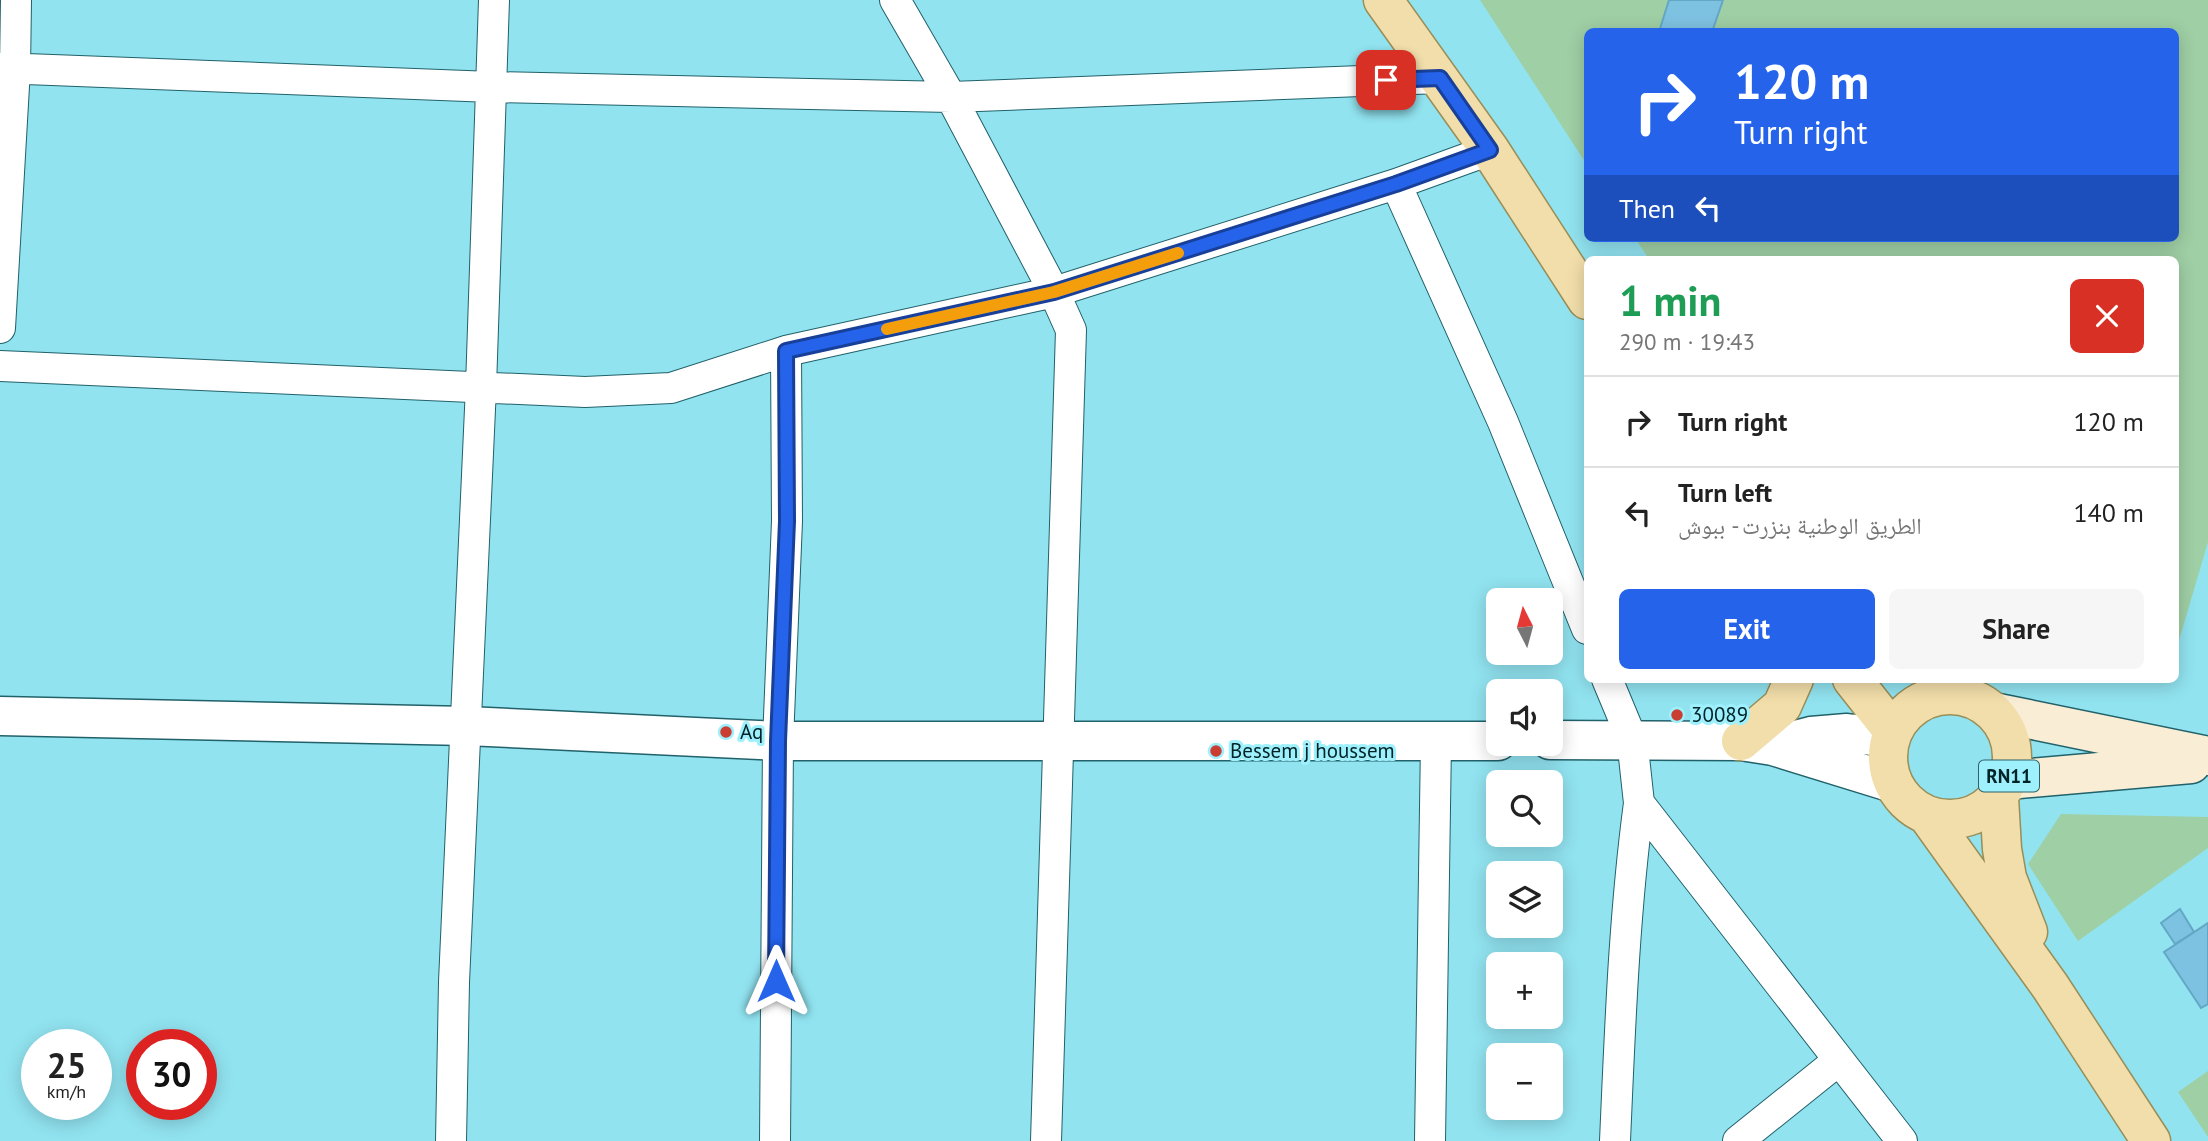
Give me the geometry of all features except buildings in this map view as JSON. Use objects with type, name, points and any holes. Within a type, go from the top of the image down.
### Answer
[{"type":"main road","points":[[1383,0],[1490,150],[1584,295]]},
{"type":"main road","points":[[1757,744],[1782,706],[1792,683]]},
{"type":"main road","points":[[1855,683],[1891,735]]},
{"type":"main road","points":[[1893,783],[1888,767],[1891,735],[1906,712],[1926,699],[1937,687],[1973,698],[1994,712],[2208,756]]},
{"type":"main road","name":"RN11","points":[[1994,712],[2008,732],[2013,756],[2003,789],[2002,849],[2007,878],[2050,986]]},
{"type":"main road","points":[[2003,789],[2208,763]]},
{"type":"main road","name":"RN11","points":[[1893,783],[1907,802],[1927,815],[2050,986],[2151,1141]]},
{"type":"main road","name":"RN11","points":[[1927,815],[1951,820],[1975,814],[2003,789]]},
{"type":"street","points":[[0,328],[7,69],[16,0]]},
{"type":"street","points":[[451,1141],[454,982],[481,387],[494,0]]},
{"type":"street","points":[[895,0],[951,97],[1054,292],[1071,330],[1046,1141]]},
{"type":"street","points":[[7,69],[492,87],[951,97],[1440,78]]},
{"type":"street","points":[[0,366],[585,392],[671,388],[786,351],[1054,292],[1396,184],[1490,150]]},
{"type":"street","points":[[1396,184],[1503,422],[1584,622]]},
{"type":"street","points":[[775,1141],[778,741],[787,521],[786,351]]},
{"type":"street","points":[[1609,683],[1632,740],[1639,803],[1630,869],[1621,992],[1615,1141]]},
{"type":"street","points":[[0,716],[467,726],[778,741],[1486,741]]},
{"type":"street","points":[[1563,740],[1757,744],[1847,733],[1891,735]]},
{"type":"street","points":[[1430,1141],[1436,741]]},
{"type":"street","points":[[1757,744],[1893,783]]},
{"type":"street","points":[[1639,803],[1902,1141]]},
{"type":"street","points":[[1738,1141],[1839,1059]]},
{"type":"green space","points":[[1480,0],[2208,0],[2208,542],[2179,640],[2179,256],[1647,256],[1638,242],[2179,242],[2179,28],[1584,28],[1584,160]]},
{"type":"green space","points":[[2061,814],[2208,817],[2208,848],[2078,941],[2028,864]]},
{"type":"green space","points":[[2208,1071],[2208,1137],[2178,1092]]},
{"type":"slow traffic","points":[[887,329],[1054,292],[1178,253]]},
{"type":"place","name":"30089","points":[[1677,715]]},
{"type":"place","name":"Aq","points":[[726,732]]},
{"type":"place","name":"Bessem j houssem","points":[[1216,751]]},
{"type":"route","points":[[776,981],[778,741],[787,521],[786,351],[1054,292],[1396,184],[1490,150],[1440,78],[1386,80]]}]
